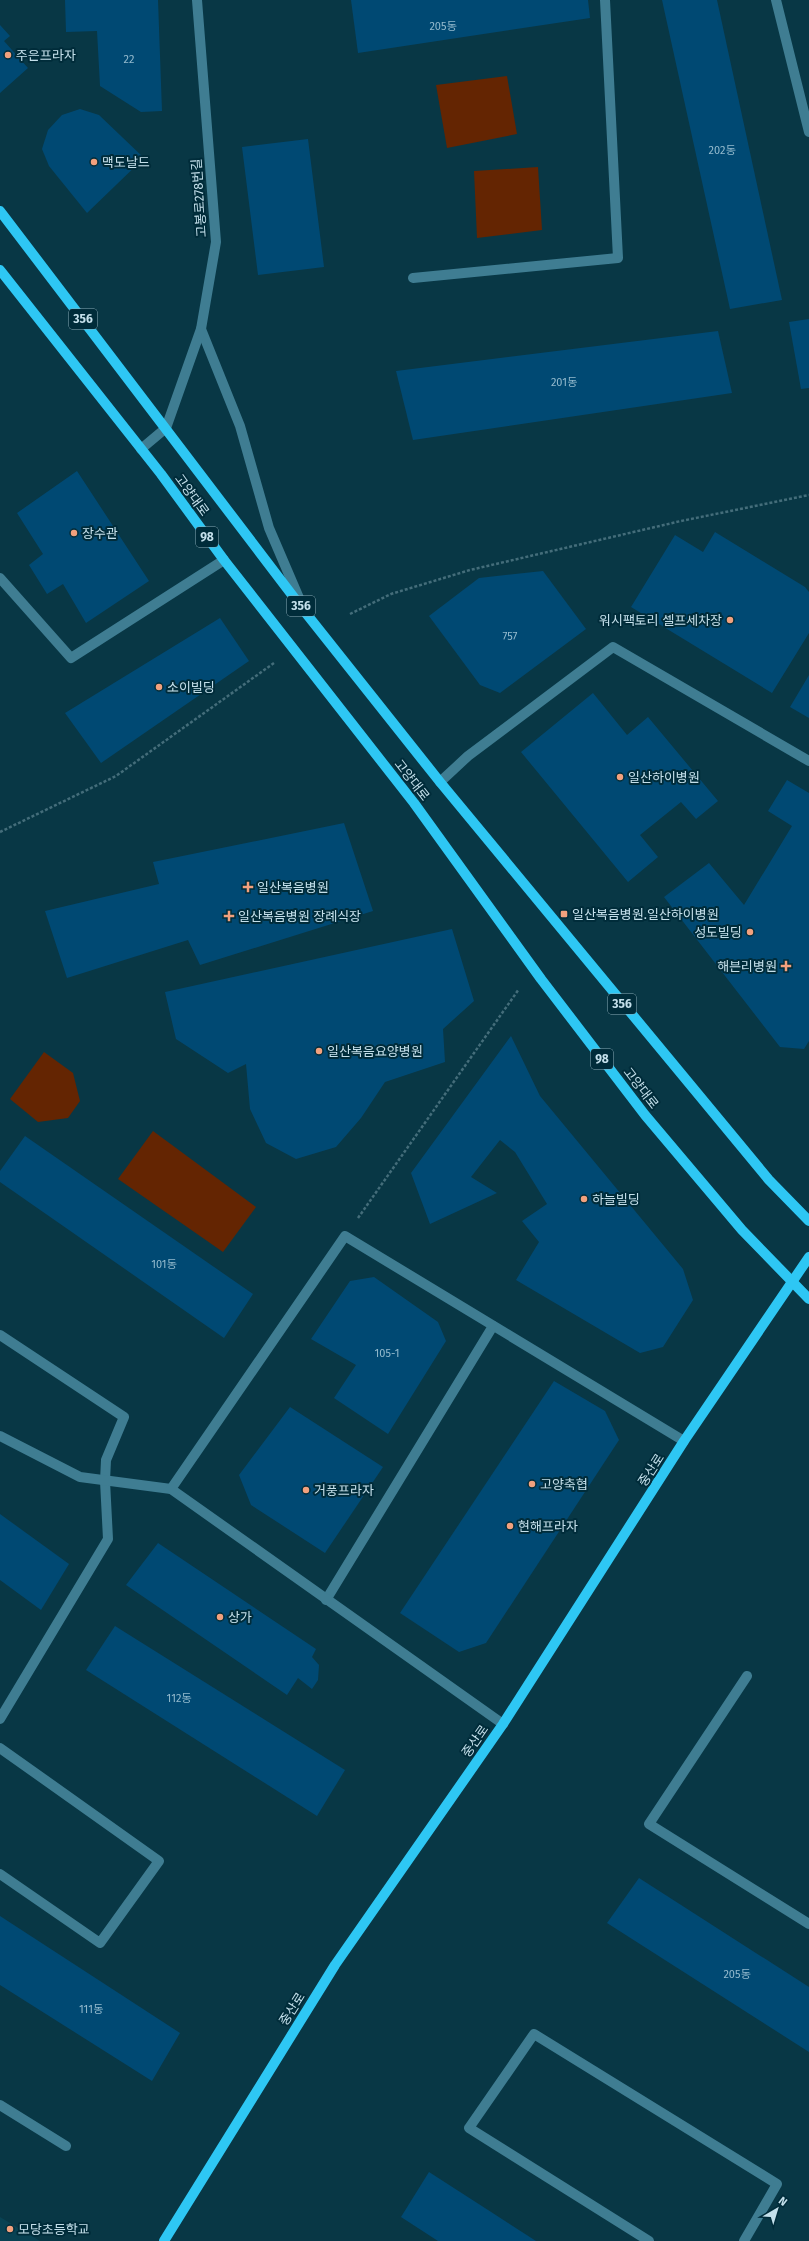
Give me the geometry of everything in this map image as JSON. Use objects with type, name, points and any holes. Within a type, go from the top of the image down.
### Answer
[{"type":"main road","name":"고양대로","points":[[0,210],[305,612],[440,782],[758,1168],[809,1221]]},
{"type":"main road","name":"고양대로","points":[[0,270],[141,449],[224,560],[414,803],[541,979],[645,1115],[742,1230],[809,1299]]},
{"type":"main road","name":"중산로","points":[[164,2241],[335,1964],[503,1724],[684,1441],[809,1257]]},
{"type":"street","name":"고봉로278번길","points":[[166,428],[201,329],[216,242],[197,0]]},
{"type":"street","points":[[413,278],[618,258],[605,0]]},
{"type":"street","points":[[776,0],[809,132]]},
{"type":"street","points":[[201,329],[240,426],[269,528],[305,612]]},
{"type":"street","points":[[141,449],[166,428]]},
{"type":"street","points":[[0,578],[71,658],[224,560]]},
{"type":"street","points":[[440,782],[468,756],[613,647],[809,761]]},
{"type":"street","points":[[171,1489],[345,1236],[684,1441]]},
{"type":"street","points":[[326,1600],[493,1326]]},
{"type":"street","points":[[0,1335],[124,1417],[106,1460],[105,1481],[108,1540],[0,1719]]},
{"type":"street","points":[[0,1436],[80,1478],[171,1489],[503,1724]]},
{"type":"street","points":[[747,1676],[649,1824],[809,1924]]},
{"type":"street","points":[[0,1748],[159,1861],[100,1943],[0,1874]]},
{"type":"street","points":[[649,2241],[469,2128],[534,2034],[776,2184],[744,2241]]},
{"type":"street","points":[[0,2105],[66,2146]]},
{"type":"path","points":[[350,614],[391,594],[470,570],[681,521],[809,495]]},
{"type":"path","points":[[0,832],[116,776],[281,658]]},
{"type":"path","points":[[345,1236],[521,986]]},
{"type":"shaded area","points":[[507,76],[517,134],[447,148],[436,85]]},
{"type":"shaded area","points":[[538,167],[542,230],[477,238],[474,171]]},
{"type":"shaded area","points":[[44,1052],[73,1073],[80,1101],[68,1118],[38,1122],[10,1099]]},
{"type":"shaded area","points":[[153,1131],[256,1207],[223,1252],[118,1179]]},
{"type":"shaded area","name":"모당초등학교","points":[[0,2217],[40,2241],[0,2241]]},
{"type":"building","points":[[65,0],[158,0],[162,111],[141,112],[100,86],[97,31],[66,32]]},
{"type":"building","points":[[351,0],[588,0],[590,18],[358,53]]},
{"type":"building","points":[[662,0],[717,0],[782,300],[730,309]]},
{"type":"building","name":"주은프라자","points":[[0,25],[10,36],[4,41],[28,68],[0,93]]},
{"type":"building","name":"맥도날드","points":[[80,109],[99,115],[144,158],[87,213],[49,166],[42,149],[48,130],[62,115]]},
{"type":"building","points":[[308,139],[324,267],[258,275],[242,147]]},
{"type":"building","points":[[809,319],[809,388],[801,389],[789,322]]},
{"type":"building","points":[[718,331],[732,393],[413,440],[396,371]]},
{"type":"building","name":"장수관","points":[[77,471],[149,581],[86,623],[63,584],[47,594],[29,565],[43,554],[17,513]]},
{"type":"building","name":"워시팩토리 셀프세차장","points":[[715,532],[805,587],[809,592],[809,633],[772,693],[631,607],[675,535],[703,552]]},
{"type":"building","points":[[543,571],[586,629],[500,693],[480,685],[429,616],[479,578]]},
{"type":"building","name":"소이빌딩","points":[[220,618],[249,661],[101,763],[65,713]]},
{"type":"building","points":[[809,675],[809,718],[790,707]]},
{"type":"building","name":"일산하이병원","points":[[593,693],[627,735],[648,717],[718,801],[696,819],[681,802],[640,835],[658,857],[628,882],[521,752]]},
{"type":"building","name":"성도빌딩","points":[[787,780],[809,793],[809,1041],[804,1049],[780,1047],[664,897],[709,863],[744,905],[792,826],[768,811]]},
{"type":"building","name":"일산복음병원","points":[[344,823],[373,911],[200,965],[188,940],[67,978],[45,911],[159,884],[153,862]]},
{"type":"building","name":"일산복음요양병원","points":[[452,929],[474,1001],[443,1029],[445,1062],[385,1082],[361,1118],[336,1147],[296,1159],[266,1143],[250,1109],[246,1064],[228,1073],[176,1039],[165,992]]},
{"type":"building","name":"하늘빌딩","points":[[511,1036],[540,1096],[683,1269],[693,1300],[663,1347],[640,1353],[516,1280],[539,1242],[522,1221],[547,1204],[515,1152],[500,1140],[471,1177],[497,1193],[430,1224],[411,1173]]},
{"type":"building","points":[[25,1136],[253,1294],[224,1338],[0,1182],[0,1171]]},
{"type":"building","points":[[374,1277],[438,1322],[446,1341],[388,1434],[334,1398],[356,1365],[311,1339],[350,1281]]},
{"type":"building","name":"현해프라자","points":[[554,1381],[605,1411],[619,1440],[486,1643],[459,1652],[400,1613]]},
{"type":"building","name":"거풍프라자","points":[[290,1407],[383,1467],[325,1553],[251,1505],[239,1475]]},
{"type":"building","points":[[0,1514],[69,1564],[41,1610],[0,1580]]},
{"type":"building","name":"상가","points":[[158,1543],[316,1649],[312,1657],[319,1665],[318,1680],[312,1689],[298,1678],[287,1695],[126,1585]]},
{"type":"building","points":[[115,1626],[345,1770],[317,1816],[86,1670]]},
{"type":"building","points":[[639,1878],[809,1987],[809,2052],[607,1923]]},
{"type":"building","points":[[0,1916],[180,2033],[152,2081],[0,1985]]},
{"type":"building","points":[[429,2172],[536,2241],[438,2241],[401,2217]]},
{"type":"place","name":"주은프라자","points":[[8,55]]},
{"type":"place","name":"맥도날드","points":[[94,162]]},
{"type":"place","name":"장수관","points":[[74,533]]},
{"type":"place","name":"워시팩토리 셀프세차장","points":[[730,620]]},
{"type":"place","name":"소이빌딩","points":[[159,687]]},
{"type":"place","name":"일산하이병원","points":[[620,777]]},
{"type":"place","name":"일산복음병원","points":[[248,887]]},
{"type":"place","name":"일산복음병원.일산하이병원","points":[[564,914]]},
{"type":"place","name":"일산복음병원 장례식장","points":[[229,916]]},
{"type":"place","name":"성도빌딩","points":[[750,932]]},
{"type":"place","name":"해븐리병원","points":[[786,966]]},
{"type":"place","name":"일산복음요양병원","points":[[319,1051]]},
{"type":"place","name":"하늘빌딩","points":[[584,1199]]},
{"type":"place","name":"고양축협","points":[[532,1484]]},
{"type":"place","name":"거풍프라자","points":[[306,1490]]},
{"type":"place","name":"현해프라자","points":[[510,1526]]},
{"type":"place","name":"상가","points":[[220,1617]]},
{"type":"place","name":"모당초등학교","points":[[10,2229]]}]
